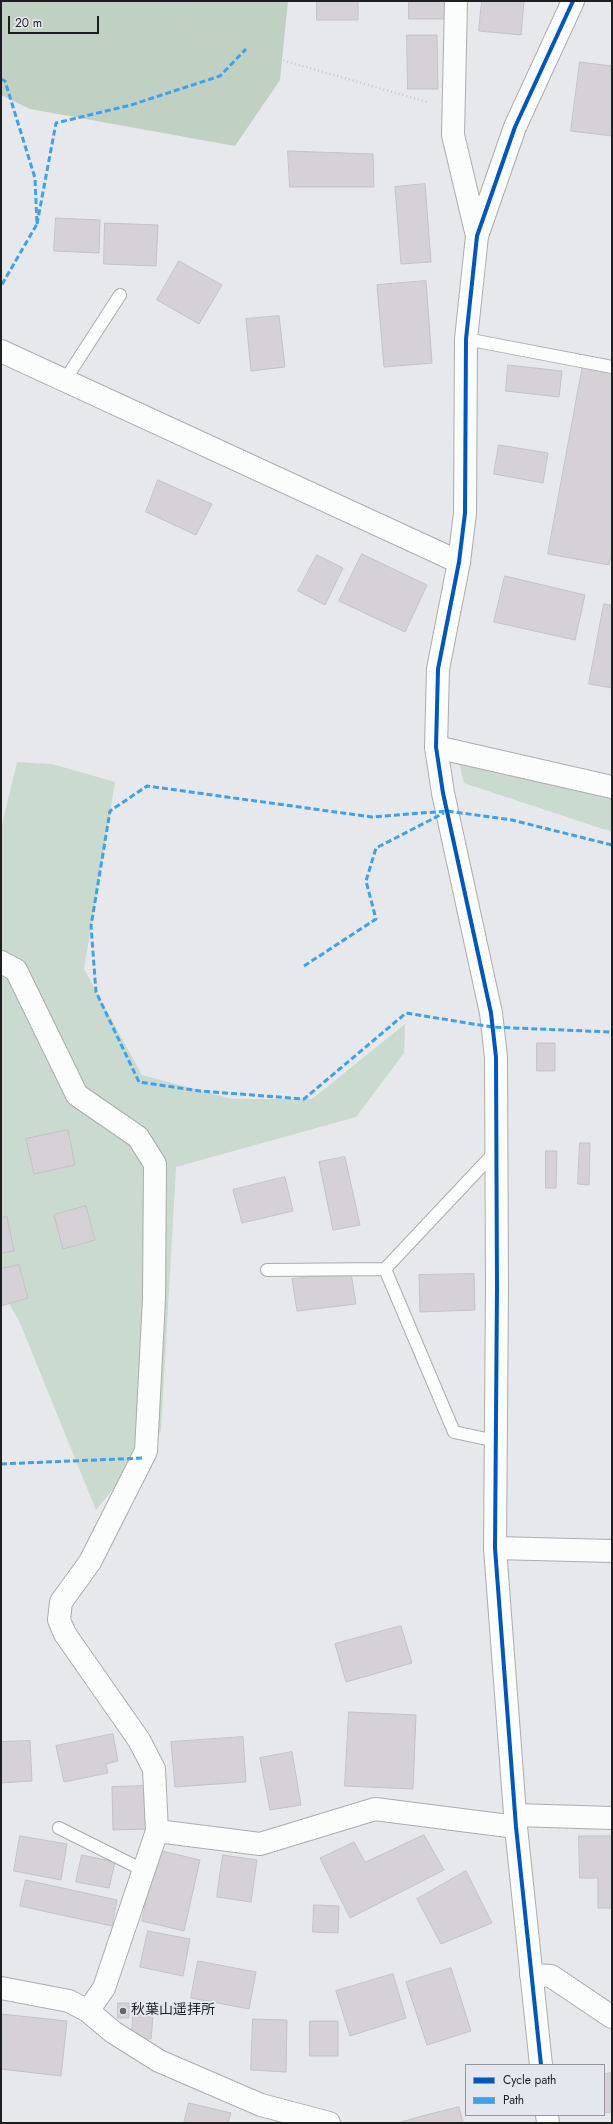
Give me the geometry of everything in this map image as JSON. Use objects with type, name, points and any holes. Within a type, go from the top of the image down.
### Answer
[{"type":"street","points":[[456,1],[453,135],[477,236]]},
{"type":"street","points":[[541,2064],[530,1975],[515,1821],[495,1548],[496,1057],[491,1013],[443,793],[436,747],[438,669],[458,562],[465,513],[466,339],[477,236],[515,127],[572,1]]},
{"type":"street","points":[[1,351],[458,562]]},
{"type":"street","points":[[436,747],[612,786]]},
{"type":"street","points":[[1,962],[16,970],[77,1095],[138,1137],[155,1164],[154,1299],[146,1451],[90,1562],[61,1602],[59,1620],[65,1634],[139,1740],[154,1769],[157,1831],[104,1988],[88,2011]]},
{"type":"street","points":[[495,1548],[612,1551]]},
{"type":"street","points":[[157,1831],[260,1844],[375,1809],[515,1821],[612,1818]]},
{"type":"street","points":[[530,1975],[551,1976],[612,2018]]},
{"type":"street","points":[[1,1988],[69,2001],[88,2011],[113,2032],[159,2061],[259,2114],[329,2123]]},
{"type":"lane","points":[[65,380],[120,295]]},
{"type":"lane","points":[[466,339],[612,367]]},
{"type":"lane","points":[[268,1270],[385,1269],[496,1151]]},
{"type":"lane","points":[[385,1269],[454,1432],[496,1440]]},
{"type":"lane","points":[[59,1828],[144,1870]]},
{"type":"path","points":[[167,1],[185,28],[282,60],[454,109]]},
{"type":"green space","points":[[1,1],[288,1],[280,80],[235,146],[30,109],[1,95]]},
{"type":"green space","points":[[458,759],[612,795],[612,832],[464,783]]},
{"type":"green space","points":[[17,762],[52,764],[115,782],[84,969],[142,1075],[232,1099],[312,1099],[405,1024],[404,1053],[356,1117],[176,1167],[161,1431],[96,1510],[20,1323],[5,1296],[1,1293],[1,829]]},
{"type":"building","points":[[317,1],[358,1],[358,20],[317,20]]},
{"type":"building","points":[[409,1],[448,1],[448,19],[409,19]]},
{"type":"building","points":[[482,1],[524,1],[521,35],[479,31]]},
{"type":"building","points":[[407,35],[437,35],[438,89],[408,89]]},
{"type":"building","points":[[580,62],[612,66],[612,136],[571,131]]},
{"type":"building","points":[[288,151],[373,154],[374,187],[290,187]]},
{"type":"building","points":[[425,184],[431,262],[401,264],[395,187]]},
{"type":"building","points":[[56,218],[100,220],[99,253],[54,251]]},
{"type":"building","points":[[105,223],[158,225],[156,266],[104,264]]},
{"type":"building","points":[[179,261],[222,285],[199,324],[157,300]]},
{"type":"building","points":[[426,281],[432,363],[384,367],[377,285]]},
{"type":"building","points":[[279,316],[285,367],[251,371],[246,319]]},
{"type":"building","points":[[508,365],[562,371],[559,397],[506,391]]},
{"type":"building","points":[[583,365],[612,370],[612,549],[609,565],[548,554]]},
{"type":"building","points":[[499,445],[548,453],[543,483],[494,474]]},
{"type":"building","points":[[158,480],[212,504],[196,535],[146,512]]},
{"type":"building","points":[[362,554],[427,585],[405,632],[339,601]]},
{"type":"building","points":[[317,555],[343,568],[325,605],[298,591]]},
{"type":"building","points":[[505,576],[585,595],[575,640],[494,622]]},
{"type":"building","points":[[604,604],[612,605],[612,688],[589,684]]},
{"type":"building","points":[[537,1043],[555,1043],[555,1071],[537,1071]]},
{"type":"building","points":[[68,1130],[75,1165],[34,1174],[26,1139]]},
{"type":"building","points":[[580,1143],[590,1143],[589,1185],[578,1184]]},
{"type":"building","points":[[546,1151],[557,1151],[556,1188],[546,1188]]},
{"type":"building","points":[[345,1157],[360,1225],[333,1230],[319,1162]]},
{"type":"building","points":[[285,1177],[293,1211],[242,1223],[233,1190]]},
{"type":"building","points":[[86,1206],[95,1240],[63,1249],[54,1215]]},
{"type":"building","points":[[7,1217],[14,1251],[1,1253],[1,1218]]},
{"type":"building","points":[[19,1265],[28,1298],[1,1306],[1,1269]]},
{"type":"building","points":[[351,1273],[356,1304],[297,1311],[292,1279]]},
{"type":"building","points":[[474,1274],[475,1310],[420,1312],[419,1275]]},
{"type":"building","points":[[401,1626],[412,1663],[346,1682],[335,1644]]},
{"type":"building","points":[[349,1712],[416,1715],[413,1789],[345,1786]]},
{"type":"building","points":[[113,1734],[118,1761],[106,1764],[108,1773],[64,1782],[56,1746]]},
{"type":"building","points":[[243,1737],[246,1782],[175,1787],[171,1742]]},
{"type":"building","points":[[30,1741],[32,1781],[1,1783],[1,1742]]},
{"type":"building","points":[[292,1752],[301,1805],[270,1810],[260,1758]]},
{"type":"building","points":[[147,1786],[148,1829],[113,1830],[112,1787]]},
{"type":"building","points":[[424,1835],[444,1870],[350,1918],[320,1858],[354,1842],[365,1862]]},
{"type":"building","points":[[20,1836],[67,1844],[61,1880],[14,1871]]},
{"type":"building","points":[[579,1836],[612,1836],[612,1908],[598,1908],[598,1878],[580,1878]]},
{"type":"building","points":[[158,1850],[200,1860],[184,1931],[142,1921]]},
{"type":"building","points":[[82,1855],[115,1862],[109,1888],[76,1882]]},
{"type":"building","points":[[223,1855],[257,1860],[251,1902],[217,1897]]},
{"type":"building","points":[[466,1871],[492,1923],[441,1944],[417,1899]]},
{"type":"building","points":[[26,1880],[117,1900],[112,1926],[20,1906]]},
{"type":"building","points":[[314,1905],[339,1906],[338,1933],[313,1932]]},
{"type":"building","points":[[148,1931],[190,1939],[183,1976],[140,1967]]},
{"type":"building","points":[[198,1961],[256,1972],[249,2009],[191,1998]]},
{"type":"building","points":[[451,1968],[471,2031],[427,2045],[406,1982]]},
{"type":"building","points":[[393,1974],[406,2018],[350,2036],[336,1991]]},
{"type":"building","name":"秋葉山遥拝所","points":[[118,2003],[129,2003],[129,2018],[118,2018]]},
{"type":"building","points":[[1,2014],[67,2021],[61,2076],[1,2069]]},
{"type":"building","points":[[133,2015],[153,2016],[151,2039],[132,2038]]},
{"type":"building","points":[[253,2019],[287,2020],[286,2072],[251,2070]]},
{"type":"building","points":[[310,2021],[338,2021],[338,2056],[310,2056]]},
{"type":"building","points":[[612,2073],[612,2112],[605,2113],[605,2074]]},
{"type":"building","points":[[189,2103],[231,2113],[228,2123],[184,2123]]},
{"type":"building","points":[[459,2107],[463,2123],[398,2123],[422,2116]]},
{"type":"marked path","points":[[37,224],[56,123],[131,105],[220,76],[246,49]]},
{"type":"marked path","points":[[1,79],[5,81],[35,178],[37,224],[1,286]]},
{"type":"marked path","points":[[612,845],[512,820],[447,811],[372,817],[147,786],[110,811],[91,926],[96,992],[139,1082],[200,1091],[304,1099],[406,1013],[492,1027],[612,1032]]},
{"type":"marked path","points":[[304,966],[376,919],[366,881],[376,848],[444,813]]},
{"type":"marked path","points":[[1,1464],[143,1458]]},
{"type":"cycle path","points":[[541,2064],[516,1827],[495,1548],[497,1288],[496,1057],[491,1013],[443,793],[436,747],[438,669],[459,562],[465,513],[466,339],[477,236],[515,127],[573,1]]},
{"type":"place","name":"秋葉山遥拝所","points":[[123,2011]]}]
